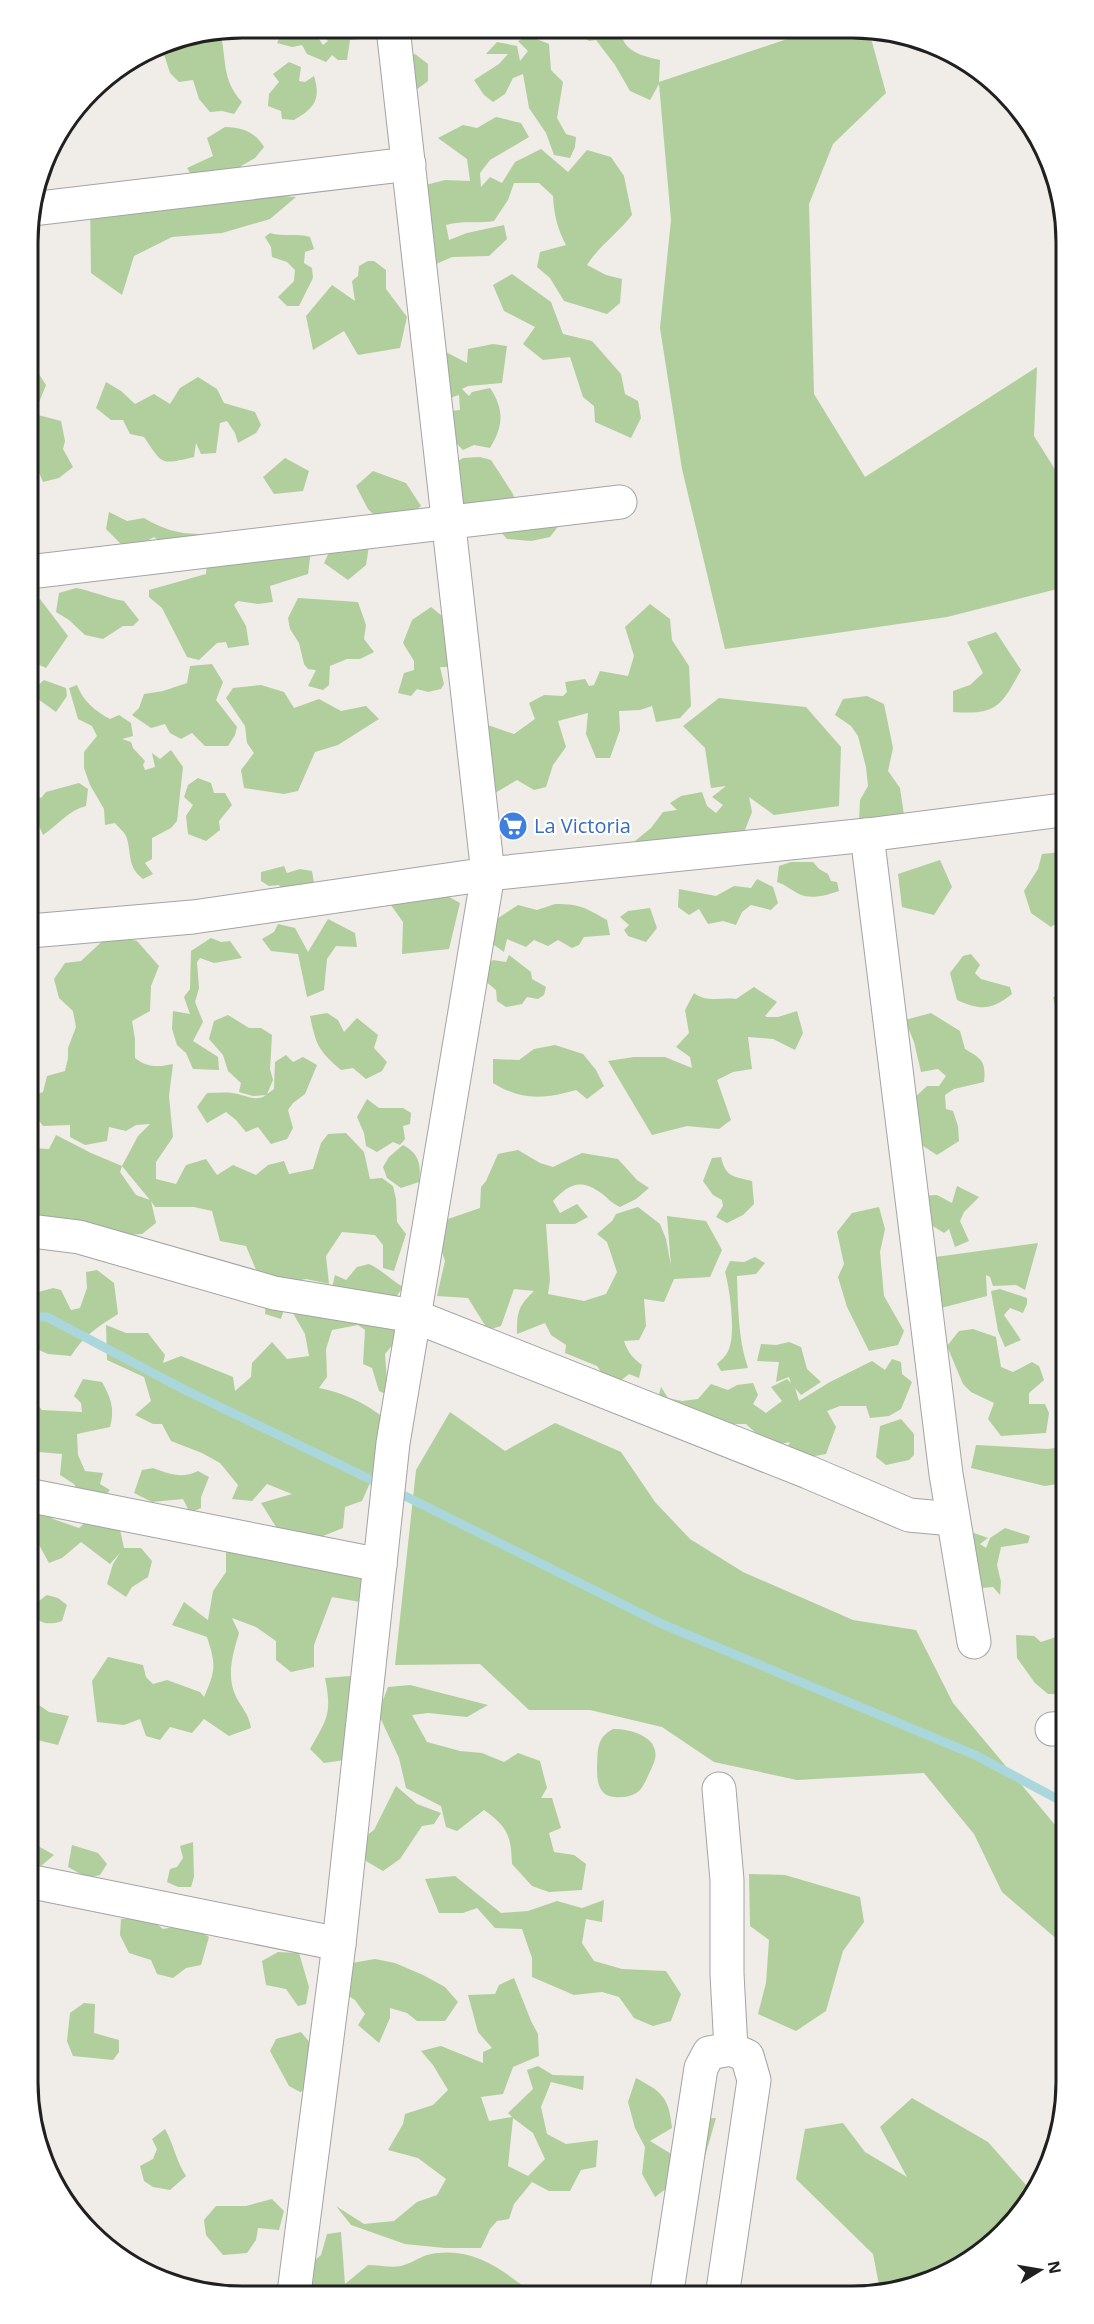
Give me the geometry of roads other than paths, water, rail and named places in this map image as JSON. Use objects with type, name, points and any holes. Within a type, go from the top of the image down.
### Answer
[{"type":"street","points":[[295,2286],[339,1944],[393,1443],[488,874],[394,38]]},
{"type":"street","points":[[40,208],[409,164]]},
{"type":"street","points":[[38,571],[620,502]]},
{"type":"street","points":[[38,930],[193,917],[488,874],[867,835],[1056,811]]},
{"type":"street","points":[[867,835],[953,1519],[974,1642]]},
{"type":"street","points":[[38,1232],[79,1237],[274,1293],[414,1316],[808,1472],[909,1515],[953,1519]]},
{"type":"street","points":[[38,1497],[380,1564]]},
{"type":"street","points":[[719,1789],[727,1880],[727,1974],[731,2049]]},
{"type":"street","points":[[38,1883],[339,1944]]},
{"type":"street","points":[[668,2286],[701,2068],[709,2053],[731,2049],[747,2056],[754,2080],[724,2286]]},
{"type":"waterway","points":[[38,1317],[47,1317],[183,1389],[382,1485]]},
{"type":"waterway","points":[[395,1491],[662,1624],[975,1755],[1056,1798]]},
{"type":"place","name":"La Victoria","points":[[513,826]]}]
